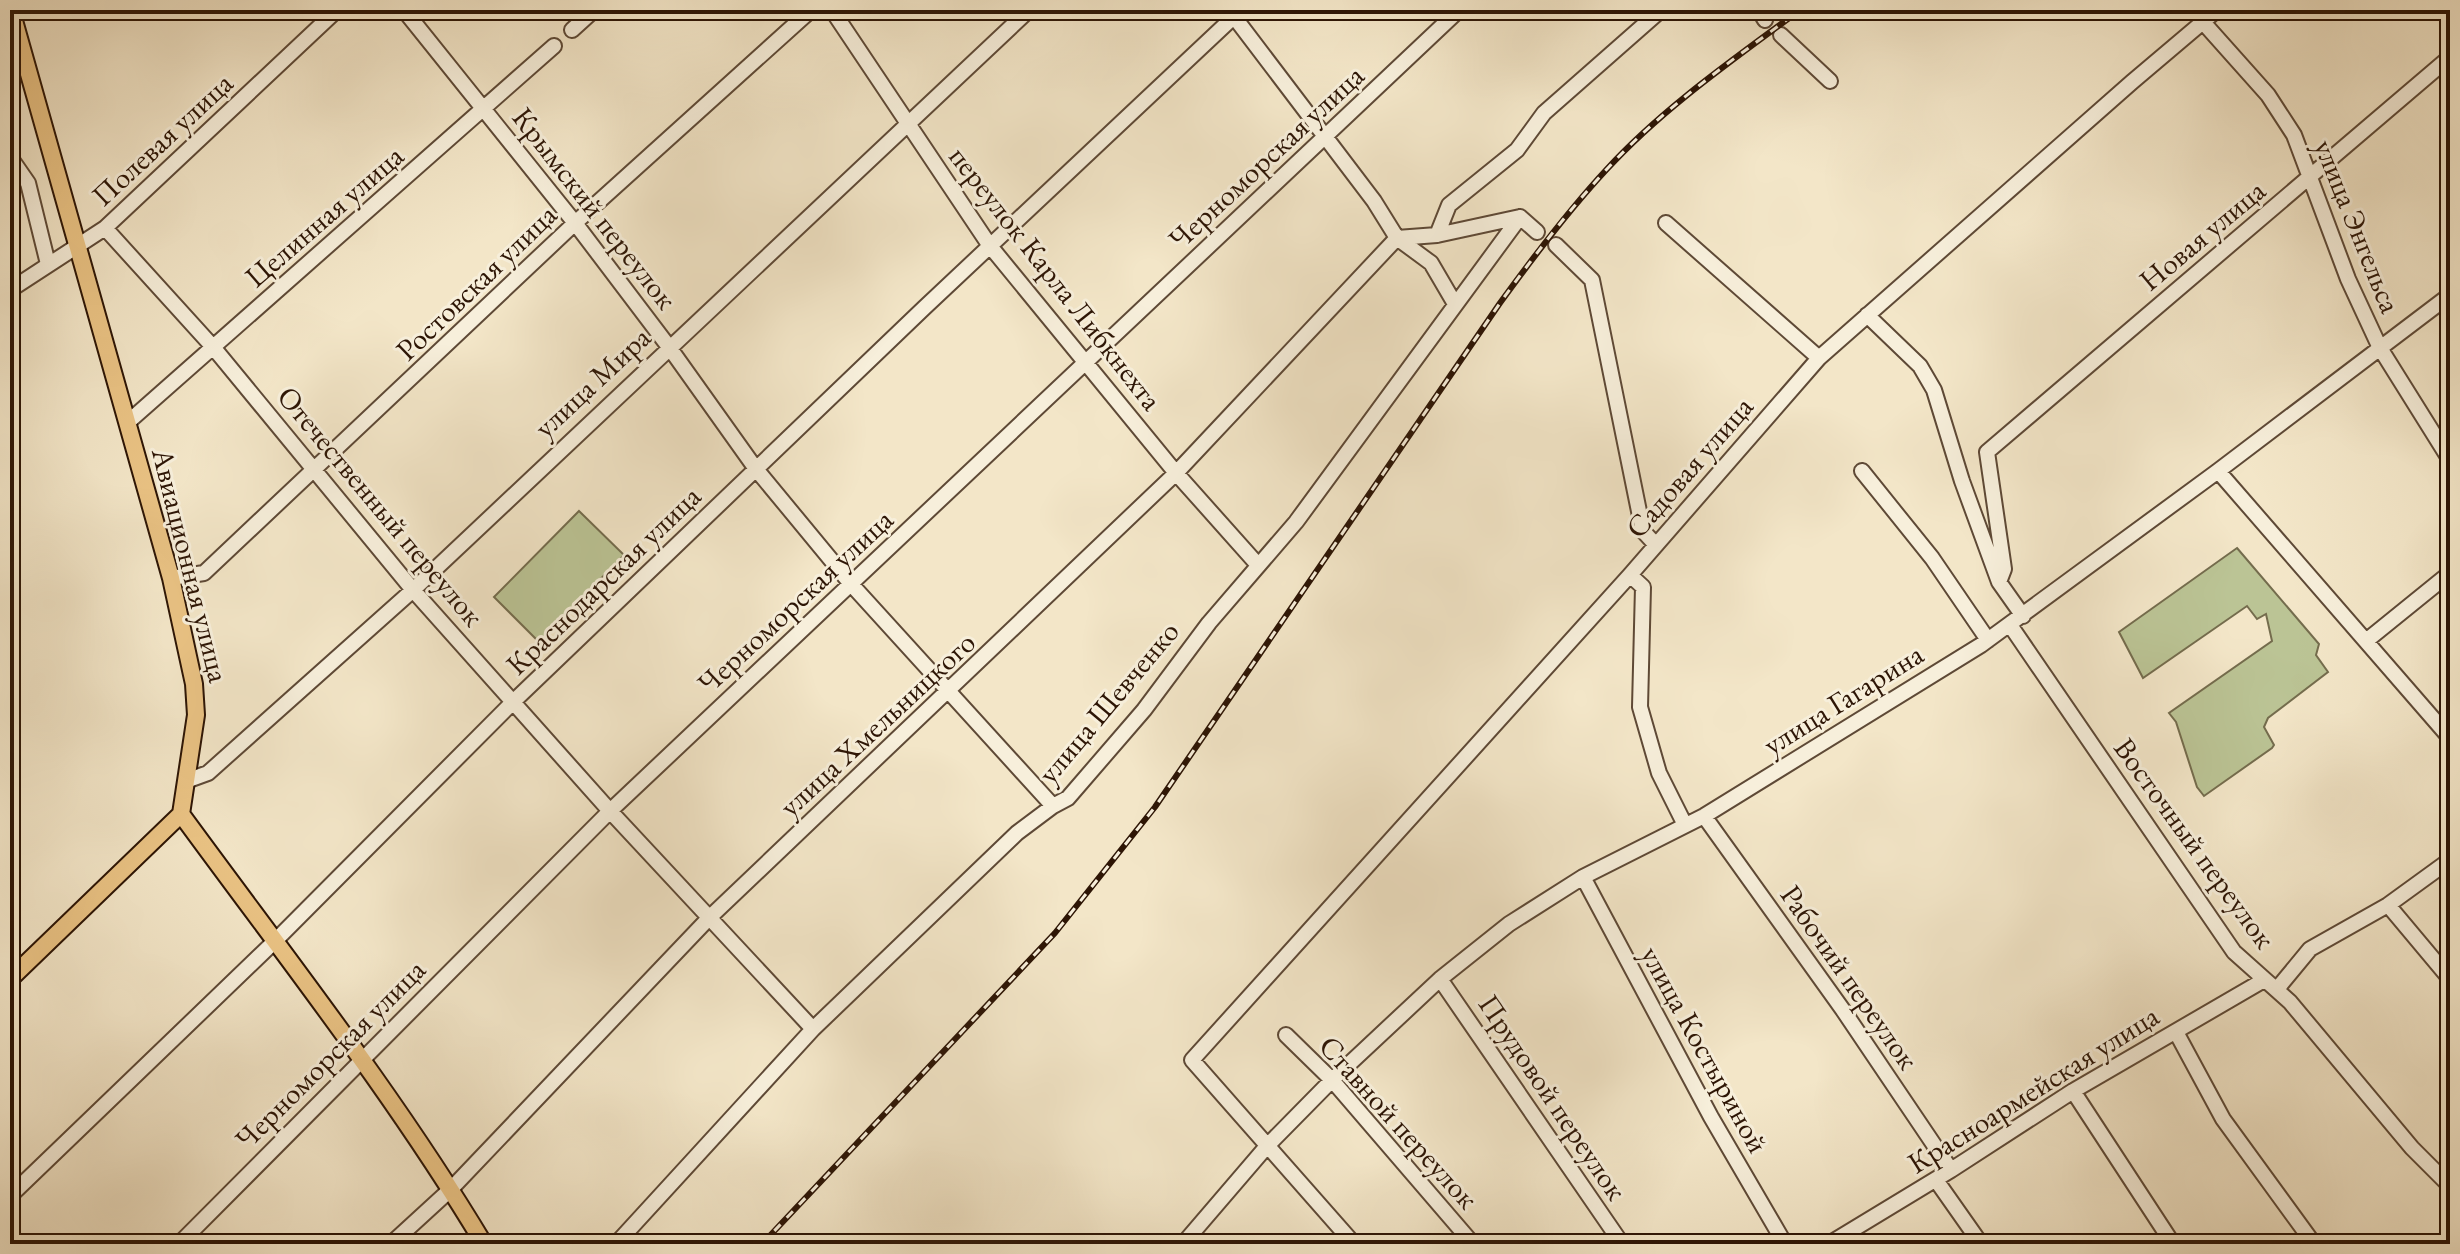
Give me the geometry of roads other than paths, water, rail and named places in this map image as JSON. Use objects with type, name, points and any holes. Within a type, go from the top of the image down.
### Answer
[{"type":"main road","name":"Авиационная улица","points":[[11,10],[171,578],[194,684],[196,715],[181,814]]},
{"type":"main road","points":[[10,979],[181,814],[361,1060],[451,1189],[484,1244]]},
{"type":"street","name":"Полевая улица","points":[[10,290],[105,228],[337,10]]},
{"type":"street","name":"Крымский переулок","points":[[404,10],[575,223],[756,469],[851,584],[1053,806]]},
{"type":"street","points":[[572,30],[594,10]]},
{"type":"street","name":"Ростовская улица","points":[[171,578],[204,573],[575,223],[811,10]]},
{"type":"street","name":"переулок Карла Либкнехта","points":[[832,10],[990,246],[1176,473],[1258,565]]},
{"type":"street","name":"улица Мира","points":[[186,781],[208,773],[413,590],[1029,10]]},
{"type":"street","name":"Черноморская улица","points":[[179,1244],[610,811],[1459,10]]},
{"type":"street","points":[[1437,235],[1449,205],[1517,150],[1544,113],[1661,10]]},
{"type":"street","name":"Садовая улица","points":[[1267,1146],[1192,1060],[1630,575],[1819,358],[2217,10]]},
{"type":"street","points":[[1234,12],[1374,201],[1397,238],[1431,263],[1455,304]]},
{"type":"street","name":"Краснодарская улица","points":[[10,1196],[274,942],[514,701],[1234,12]]},
{"type":"street","name":"улица Энгельса","points":[[2202,21],[2268,95],[2294,135],[2348,279],[2380,348],[2450,460]]},
{"type":"street","points":[[1781,35],[1830,81]]},
{"type":"street","name":"Целинная улица","points":[[127,423],[554,46]]},
{"type":"street","name":"Новая улица","points":[[1999,582],[2004,569],[1987,452],[2450,57]]},
{"type":"street","points":[[10,157],[28,183],[48,264]]},
{"type":"street","points":[[1397,238],[1437,235],[1520,217],[1537,232]]},
{"type":"street","name":"улица Шевченко","points":[[616,1244],[813,1029],[1017,833],[1068,798],[1144,710],[1209,623],[1296,522],[1520,217]]},
{"type":"street","points":[[1666,223],[1819,358]]},
{"type":"street","name":"Отечественный переулок","points":[[105,228],[213,347],[413,590],[610,811],[813,1029]]},
{"type":"street","name":"улица Хмельницкого","points":[[391,1244],[451,1189],[709,918],[1176,473],[1397,238]]},
{"type":"street","points":[[1556,245],[1592,280],[1643,531],[1655,544]]},
{"type":"street","name":"улица Гагарина","points":[[1183,1244],[1267,1146],[1332,1080],[1440,979],[1509,924],[1583,877],[1704,816],[1988,640],[2450,295]]},
{"type":"street","points":[[1867,315],[1920,366],[1934,390],[1962,481],[1999,582],[2023,616]]},
{"type":"street","points":[[1862,471],[1932,558],[1988,640]]},
{"type":"street","points":[[2218,471],[2450,738]]},
{"type":"street","points":[[2366,641],[2450,573]]},
{"type":"street","points":[[1630,575],[1643,587],[1640,707],[1659,773],[1685,825]]},
{"type":"street","name":"Восточный переулок","points":[[2010,625],[2234,952],[2277,989],[2412,1148],[2450,1186]]},
{"type":"street","name":"Рабочий переулок","points":[[1704,816],[1843,1010],[1951,1170]]},
{"type":"street","points":[[2277,989],[2310,949],[2388,905],[2450,860]]},
{"type":"street","name":"улица Костыриной","points":[[1583,877],[1675,1050],[1785,1244]]},
{"type":"street","points":[[2388,905],[2450,979]]},
{"type":"street","name":"Прудовой переулок","points":[[1440,979],[1622,1244]]},
{"type":"street","name":"Красноармейская улица","points":[[1829,1244],[1936,1180],[2073,1091],[2264,980]]},
{"type":"street","points":[[2176,1032],[2223,1119],[2314,1244]]},
{"type":"street","name":"Ставной переулок","points":[[1286,1035],[1332,1080],[1473,1244]]},
{"type":"street","points":[[2073,1091],[2173,1244]]},
{"type":"street","points":[[1267,1146],[1346,1241]]},
{"type":"street","points":[[1936,1180],[1981,1244]]},
{"type":"railway","points":[[762,1244],[1055,933],[1155,807],[1500,303],[1579,201],[1652,125],[1800,10]]}]
